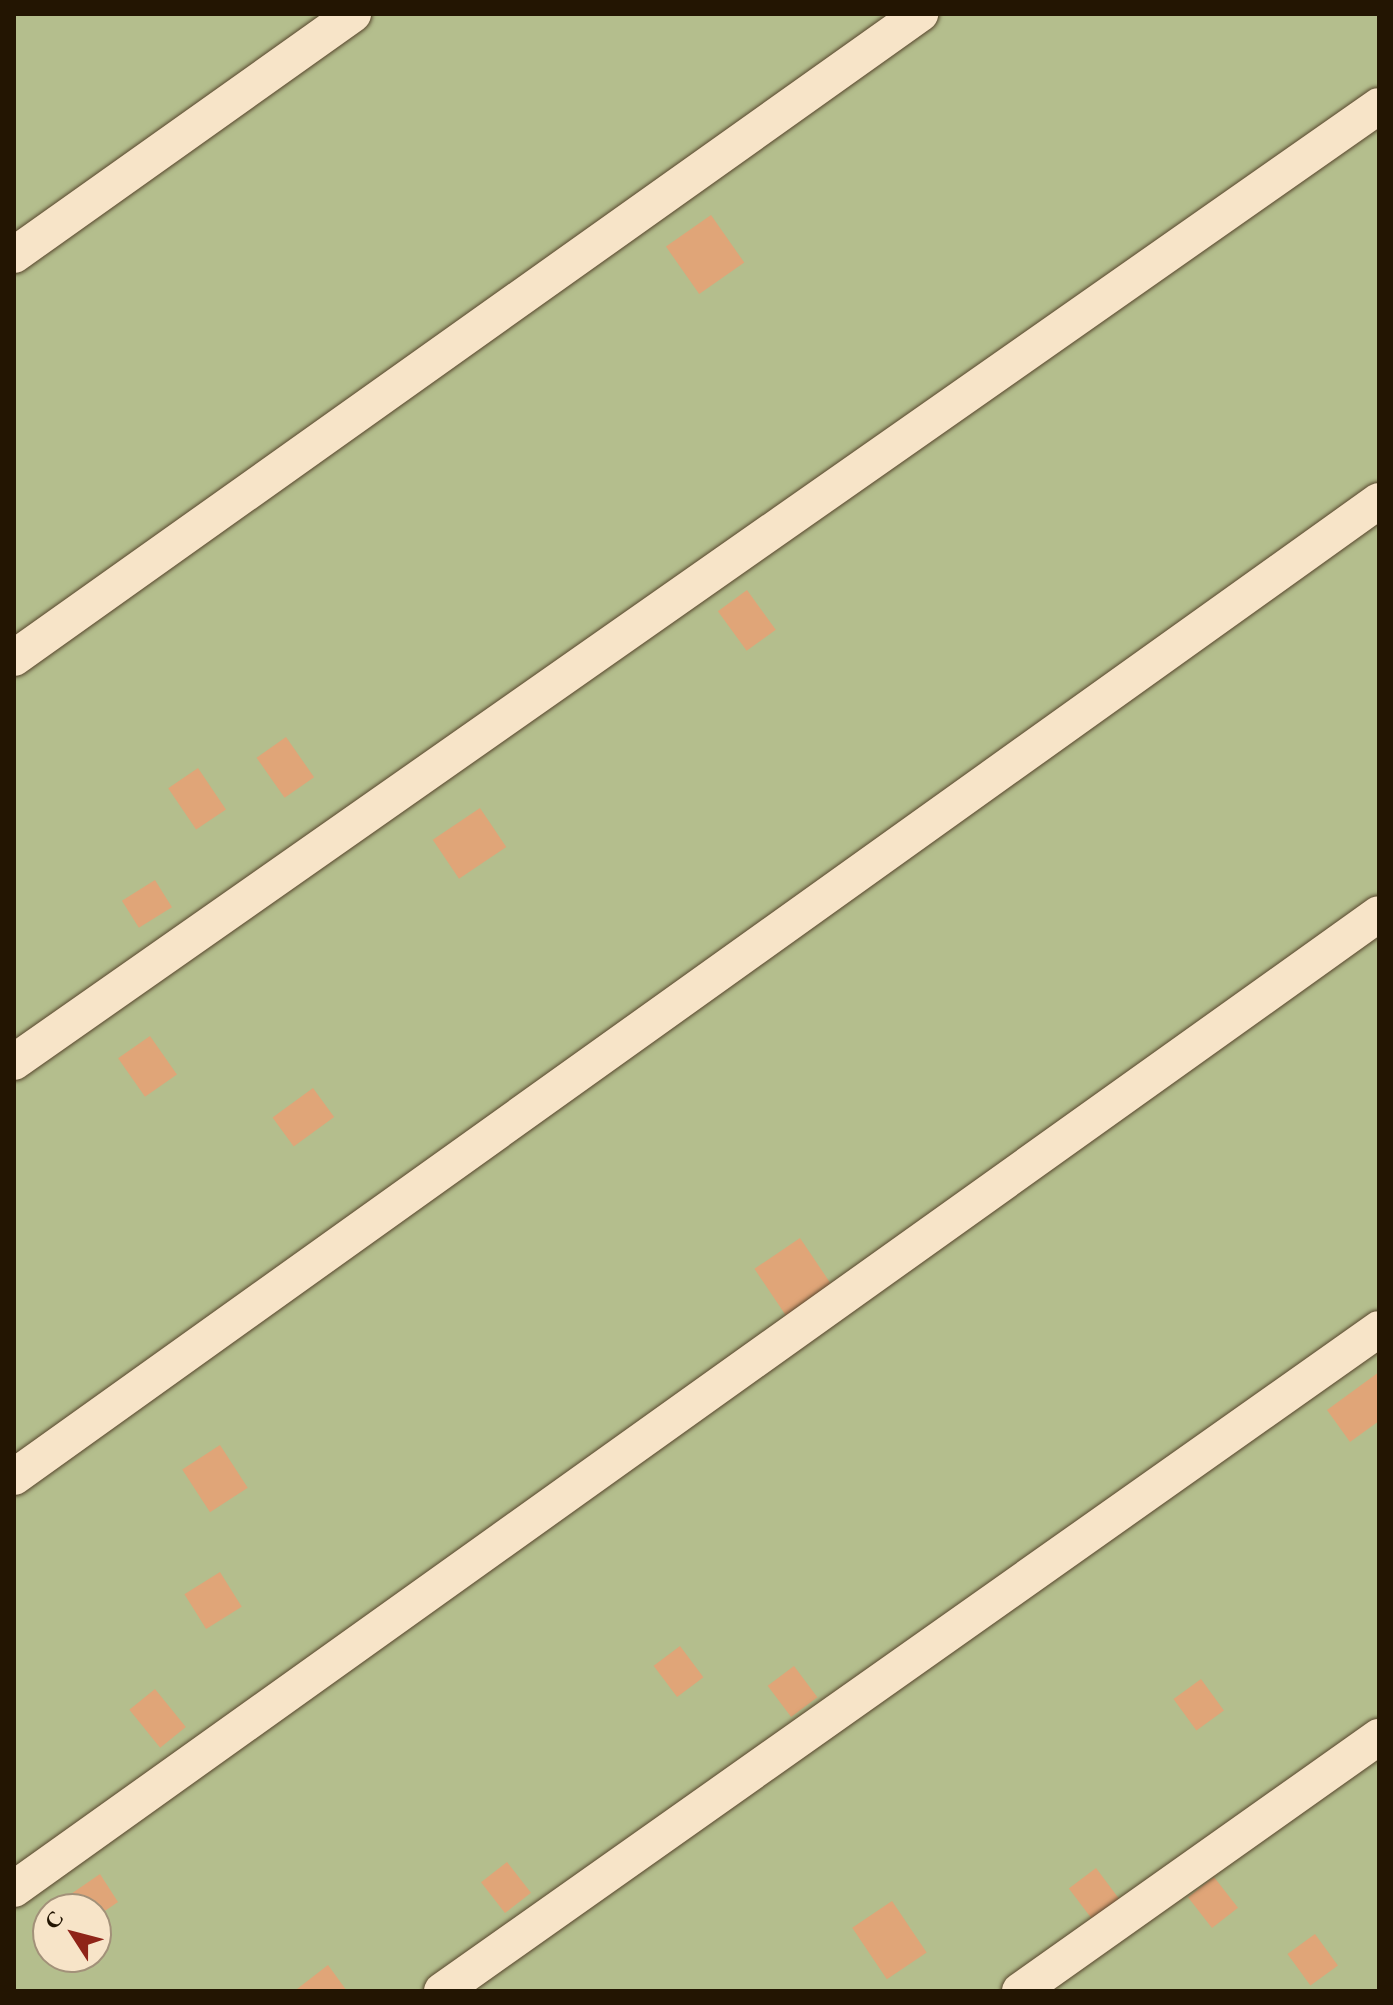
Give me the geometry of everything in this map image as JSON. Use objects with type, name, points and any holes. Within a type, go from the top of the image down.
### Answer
[{"type":"lane","points":[[14,255],[353,14]]},
{"type":"lane","points":[[14,658],[920,14]]},
{"type":"lane","points":[[14,1062],[1379,106]]},
{"type":"lane","points":[[14,1477],[1379,501]]},
{"type":"lane","points":[[14,1889],[1379,914]]},
{"type":"lane","points":[[442,1991],[1379,1329]]},
{"type":"lane","points":[[1020,1991],[1379,1737]]},
{"type":"green space","points":[[14,14],[1379,14],[1379,1991],[14,1991]]},
{"type":"building","points":[[711,215],[744,263],[699,294],[666,247]]},
{"type":"building","points":[[747,590],[776,630],[747,651],[718,611]]},
{"type":"building","points":[[286,737],[314,777],[285,798],[257,758]]},
{"type":"building","points":[[198,768],[226,809],[196,830],[168,788]]},
{"type":"building","points":[[480,808],[506,847],[459,879],[433,840]]},
{"type":"building","points":[[155,880],[172,907],[139,928],[122,901]]},
{"type":"building","points":[[150,1036],[177,1075],[145,1097],[118,1058]]},
{"type":"building","points":[[313,1088],[334,1117],[294,1147],[273,1117]]},
{"type":"building","points":[[800,1238],[833,1287],[787,1318],[754,1269]]},
{"type":"building","points":[[1379,1372],[1379,1421],[1350,1442],[1327,1410]]},
{"type":"building","points":[[220,1445],[248,1488],[210,1512],[182,1470]]},
{"type":"building","points":[[220,1572],[242,1607],[206,1629],[184,1594]]},
{"type":"building","points":[[680,1646],[703,1677],[677,1697],[654,1666]]},
{"type":"building","points":[[794,1666],[817,1697],[791,1717],[768,1686]]},
{"type":"building","points":[[1201,1679],[1224,1711],[1196,1731],[1173,1699]]},
{"type":"building","points":[[155,1689],[186,1727],[160,1748],[129,1710]]},
{"type":"building","points":[[507,1862],[531,1893],[505,1913],[481,1882]]},
{"type":"building","points":[[1096,1868],[1119,1899],[1092,1920],[1069,1888]]},
{"type":"building","points":[[100,1874],[118,1902],[112,1906],[112,1893],[72,1893]]},
{"type":"building","points":[[1214,1877],[1238,1908],[1212,1928],[1188,1897]]},
{"type":"building","points":[[892,1901],[927,1952],[887,1979],[852,1928]]},
{"type":"building","points":[[1315,1934],[1338,1966],[1310,1986],[1287,1954]]},
{"type":"building","points":[[328,1965],[347,1991],[297,1989]]}]
